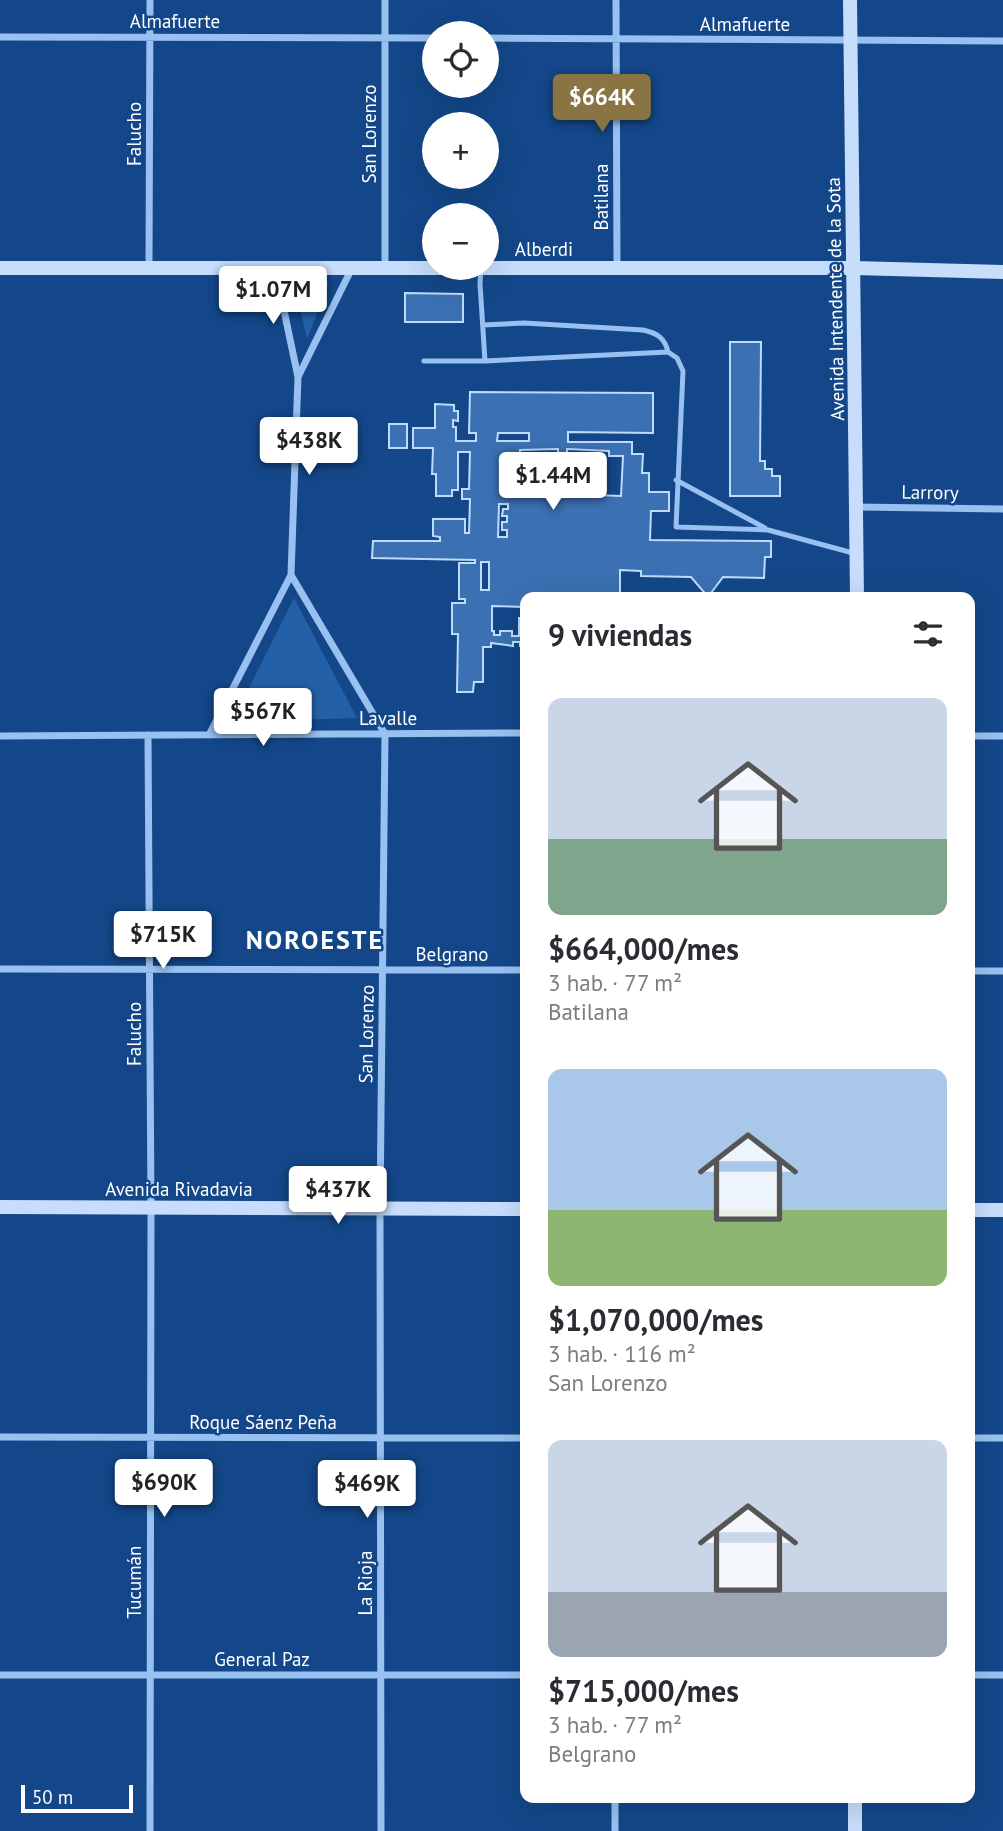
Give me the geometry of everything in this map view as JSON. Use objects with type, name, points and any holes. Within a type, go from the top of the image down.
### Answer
[{"type":"main road","name":"Avenida Intendente de la Sota","points":[[850,0],[857,592]]},
{"type":"main road","name":"Alberdi","points":[[0,268],[422,268]]},
{"type":"main road","name":"Alberdi","points":[[499,268],[854,268],[1003,272]]},
{"type":"main road","name":"Avenida Rivadavia","points":[[0,1207],[520,1209]]},
{"type":"main road","points":[[975,1210],[1003,1210]]},
{"type":"main road","points":[[855,1803],[855,1831]]},
{"type":"street","name":"Falucho","points":[[149,268],[150,0]]},
{"type":"street","name":"San Lorenzo","points":[[385,0],[385,268]]},
{"type":"street","name":"Batilana","points":[[616,0],[617,268]]},
{"type":"street","name":"Almafuerte","points":[[0,37],[422,38]]},
{"type":"street","name":"Almafuerte","points":[[499,38],[1003,41]]},
{"type":"street","points":[[209,735],[291,575],[298,377],[275,268]]},
{"type":"street","points":[[298,377],[352,268]]},
{"type":"street","name":"Larrory","points":[[857,507],[1003,509]]},
{"type":"street","points":[[291,575],[385,734]]},
{"type":"street","name":"Lavalle","points":[[0,736],[520,733]]},
{"type":"street","name":"San Lorenzo","points":[[380,1209],[385,734]]},
{"type":"street","name":"Falucho","points":[[148,735],[151,1208]]},
{"type":"street","points":[[975,736],[1003,736]]},
{"type":"street","name":"Belgrano","points":[[0,969],[520,970]]},
{"type":"street","points":[[975,971],[1003,971]]},
{"type":"street","name":"Tucumán","points":[[150,1831],[151,1208]]},
{"type":"street","name":"La Rioja","points":[[380,1209],[381,1831]]},
{"type":"street","name":"Roque Sáenz Peña","points":[[0,1437],[520,1438]]},
{"type":"street","points":[[975,1438],[1003,1438]]},
{"type":"street","name":"General Paz","points":[[0,1675],[520,1675]]},
{"type":"street","points":[[975,1675],[1003,1675]]},
{"type":"street","points":[[615,1803],[615,1831]]},
{"type":"lane","points":[[481,280],[485,361]]},
{"type":"lane","points":[[482,325],[524,323],[655,332],[663,339],[668,352],[677,358],[682,371],[676,527],[768,530]]},
{"type":"lane","points":[[424,361],[485,361],[668,352]]},
{"type":"lane","points":[[676,480],[768,530],[856,554]]},
{"type":"shaded area","points":[[294,283],[329,283],[307,339]]},
{"type":"shaded area","points":[[294,598],[357,718],[232,722]]},
{"type":"building","points":[[405,293],[463,294],[463,322],[405,322]]},
{"type":"building","points":[[730,342],[761,342],[760,461],[765,461],[765,469],[772,469],[772,476],[780,476],[780,496],[730,496]]},
{"type":"building","points":[[470,392],[653,393],[653,433],[568,432],[568,442],[632,442],[632,454],[643,454],[642,473],[649,473],[649,492],[669,492],[669,511],[651,511],[650,540],[771,541],[771,557],[765,557],[764,578],[723,577],[712,592],[704,592],[691,577],[641,576],[641,571],[620,570],[620,592],[520,592],[520,607],[492,606],[492,631],[494,635],[500,635],[500,631],[512,631],[512,636],[519,636],[520,618],[520,642],[513,642],[513,646],[491,643],[491,647],[483,647],[483,682],[474,682],[473,692],[457,692],[458,634],[452,634],[452,603],[465,603],[465,599],[459,599],[459,563],[475,563],[475,560],[372,558],[373,541],[440,541],[440,537],[433,536],[433,519],[465,519],[465,533],[469,533],[470,499],[462,499],[462,489],[469,489],[470,452],[458,452],[458,490],[452,490],[452,496],[436,496],[436,474],[432,474],[433,448],[413,448],[413,428],[435,428],[435,404],[454,405],[454,411],[458,411],[458,421],[453,420],[456,441],[476,441],[476,433],[469,433]],"holes":[[[498,433],[529,433],[529,441],[497,441]],[[558,449],[558,462],[535,462],[535,482],[557,482],[557,493],[519,493],[519,489],[530,489],[530,461],[520,461],[520,450]],[[567,449],[609,451],[609,456],[623,456],[621,496],[569,494],[569,483],[595,484],[596,462],[567,461]],[[499,504],[508,504],[508,509],[503,509],[502,516],[507,516],[507,522],[502,522],[502,530],[507,530],[507,537],[498,537]],[[481,562],[489,562],[489,590],[481,590]]]},
{"type":"building","points":[[389,424],[407,424],[407,448],[389,448]]},
{"type":"district","name":"NOROESTE","points":[[315,939]]}]
